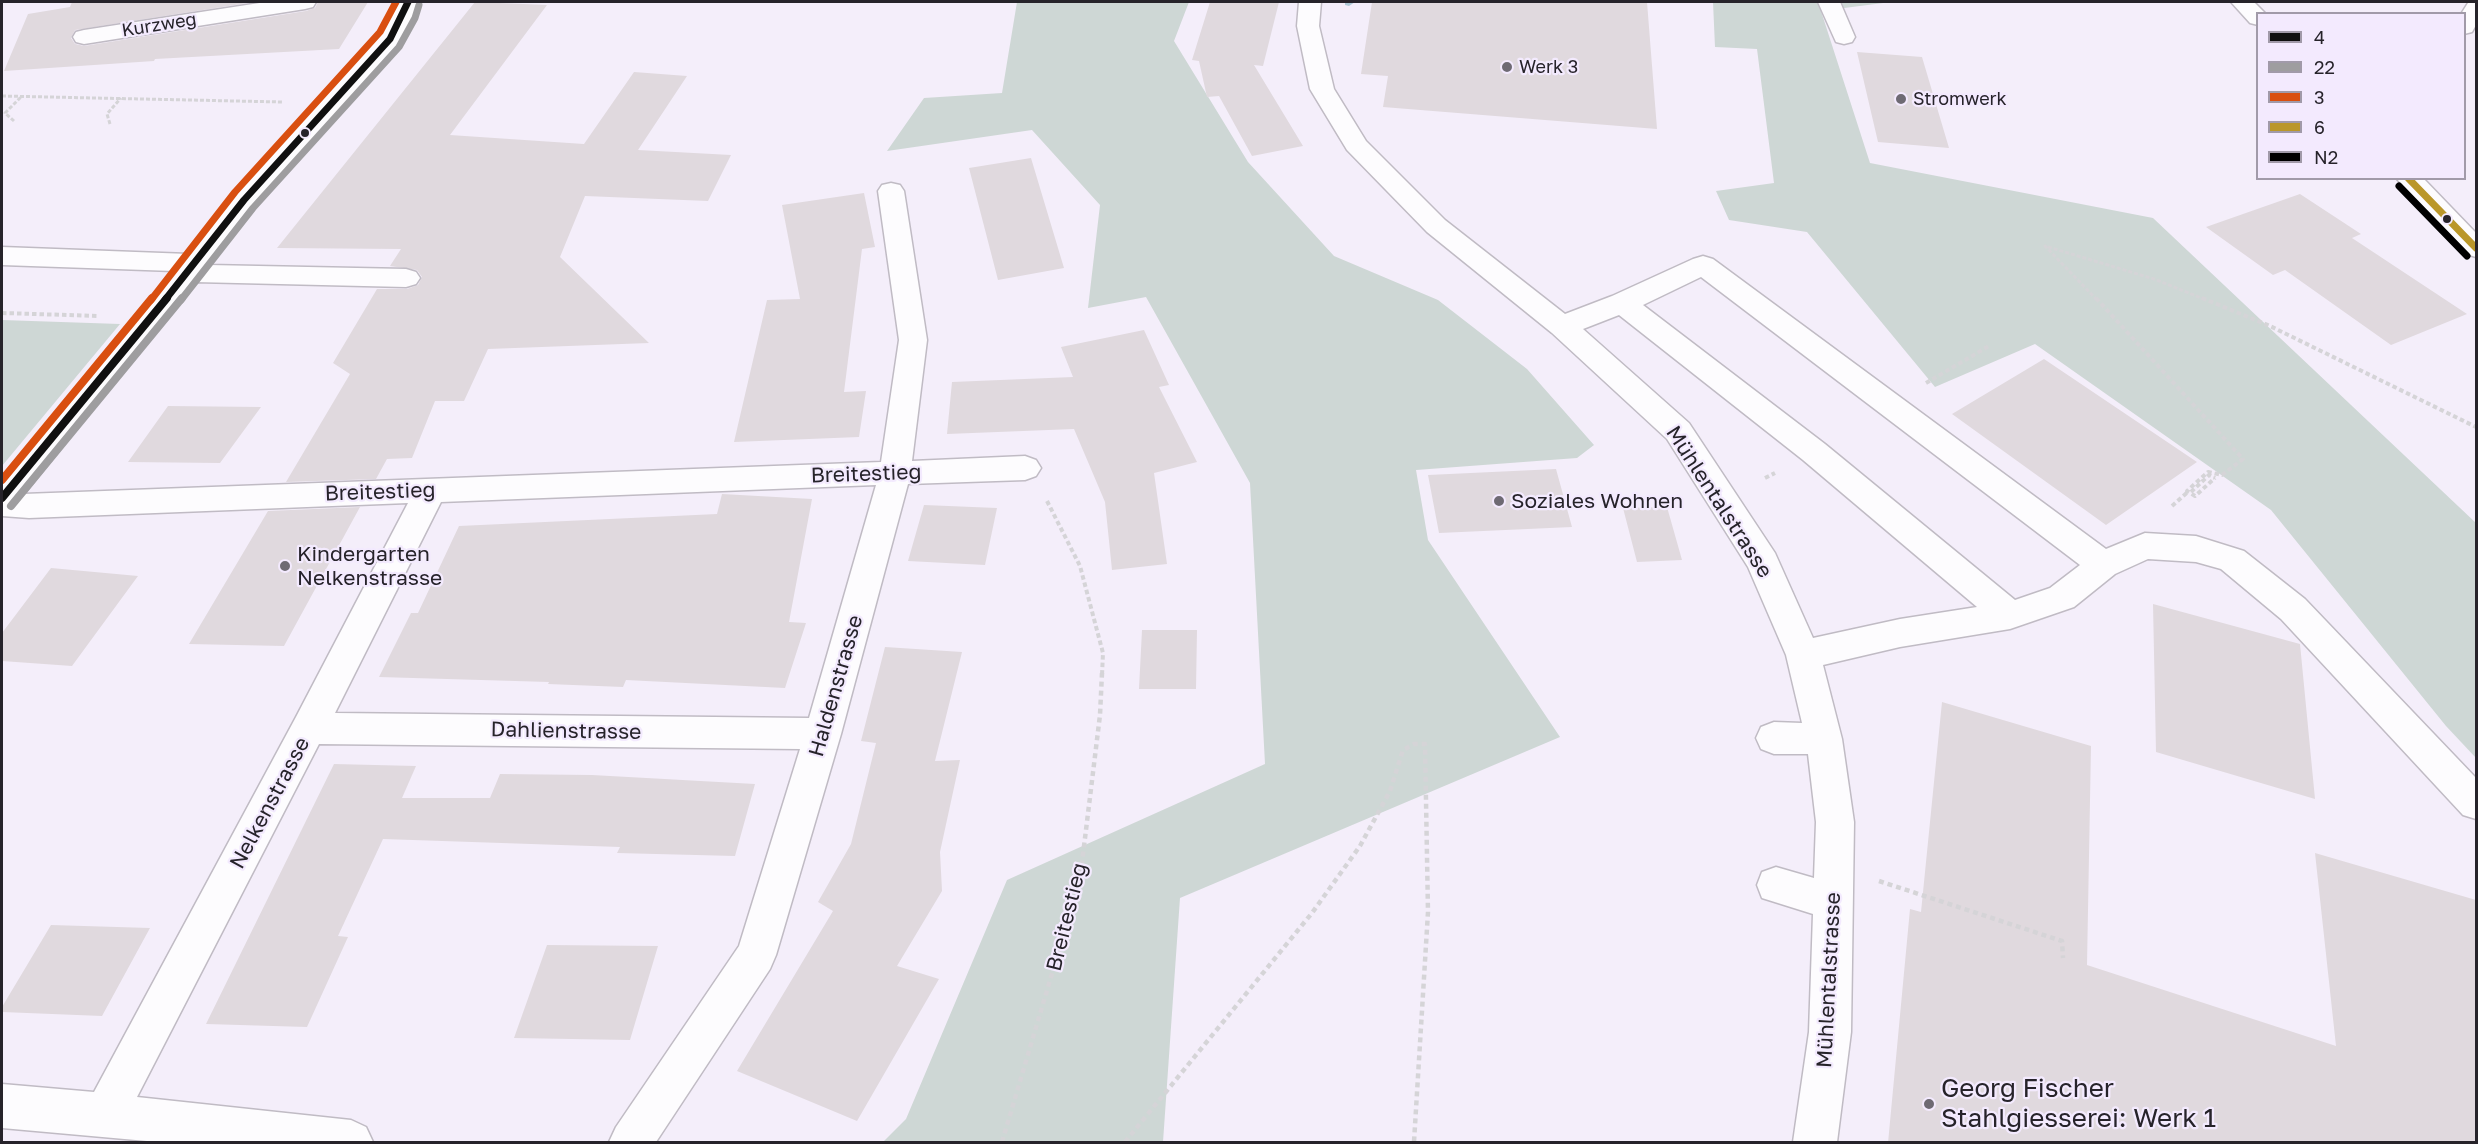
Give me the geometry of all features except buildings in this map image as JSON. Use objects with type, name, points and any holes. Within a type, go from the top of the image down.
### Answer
[{"type":"street","name":"Kurzweg","points":[[84,37],[305,2]]},
{"type":"street","points":[[2,498],[192,268],[244,200],[390,39],[408,2]]},
{"type":"street","name":"Mühlentalstrasse","points":[[1310,2],[1308,26],[1322,89],[1356,145],[1436,226],[1562,326],[1678,431],[1763,562],[1803,655],[1824,739],[1835,822],[1830,1032],[1815,1143]]},
{"type":"street","points":[[1829,2],[1844,37]]},
{"type":"street","points":[[2242,2],[2256,16]]},
{"type":"street","points":[[2466,24],[2476,8]]},
{"type":"street","points":[[2410,180],[2476,248]]},
{"type":"street","name":"Haldenstrasse","points":[[631,1143],[756,955],[823,734],[896,474],[913,340],[891,191]]},
{"type":"street","points":[[2,256],[406,278]]},
{"type":"street","points":[[2,268],[35,258]]},
{"type":"street","points":[[1562,326],[1622,303],[1703,265],[2103,565]]},
{"type":"street","points":[[1622,303],[1814,452],[2010,615]]},
{"type":"street","name":"Breitestieg","points":[[2,504],[29,506],[1025,468]]},
{"type":"street","name":"Nelkenstrasse","points":[[105,1115],[309,728],[431,490]]},
{"type":"street","points":[[1803,655],[1900,633],[2010,615],[2062,598],[2103,565],[2145,546],[2196,549],[2232,560],[2292,609],[2476,804]]},
{"type":"street","name":"Dahlienstrasse","points":[[309,728],[823,734]]},
{"type":"street","points":[[1774,738],[1824,739]]},
{"type":"street","points":[[1776,885],[1833,885]]},
{"type":"street","points":[[2,1106],[105,1115],[351,1143]]},
{"type":"path","points":[[2,96],[291,102]]},
{"type":"path","points":[[14,121],[4,113],[22,96]]},
{"type":"path","points":[[110,124],[107,114],[121,98]]},
{"type":"path","points":[[2188,492],[2209,473],[2217,478],[2197,496],[2190,492],[2210,475],[2215,478],[2201,490],[2195,496],[2187,491],[2208,472],[2222,475],[2243,459],[2115,318],[2045,246],[2154,279],[2270,326],[2476,427]]},
{"type":"path","points":[[2,313],[151,317]]},
{"type":"path","name":"Breitestieg","points":[[1002,1143],[1080,879],[1100,715],[1102,653],[1080,566],[1048,502],[1025,468]]},
{"type":"path","points":[[1125,1143],[1312,913],[1353,856],[1390,791],[1404,750],[1414,744],[1425,744],[1428,912],[1414,1143]]},
{"type":"path","points":[[1833,885],[1909,889],[2062,941],[2063,958]]},
{"type":"shaded area","points":[[1017,2],[1189,2],[1174,41],[1248,162],[1334,256],[1438,300],[1527,369],[1594,445],[1577,458],[1416,470],[1428,540],[1560,737],[1180,898],[1163,1142],[883,1142],[906,1119],[1007,880],[1265,764],[1250,483],[1146,297],[1088,308],[1100,205],[1032,130],[887,151],[924,98],[1002,93]]},
{"type":"shaded area","points":[[1713,2],[1891,2],[1821,11],[1870,163],[2153,218],[2476,523],[2476,758],[2446,726],[2271,510],[2035,344],[1935,387],[1807,232],[1729,220],[1716,191],[1774,183],[1757,49],[1715,47]]},
{"type":"shaded area","points":[[2,320],[120,324],[2,466]]},
{"type":"transit line","name":"3","points":[[2,480],[187,256],[235,192],[380,32],[396,2]]},
{"type":"transit line","name":"4","points":[[2,498],[196,263],[244,200],[390,39],[408,2]]},
{"type":"transit line","name":"22","points":[[11,506],[205,271],[253,208],[399,47],[415,18],[419,5]]},
{"type":"transit line","name":"6","points":[[2410,180],[2476,248]]},
{"type":"transit line","name":"N2","points":[[2399,186],[2467,256]]},
{"type":"place","name":"Werk 3","points":[[1507,67]]},
{"type":"place","name":"Stromwerk","points":[[1901,99]]},
{"type":"place","name":"Soziales Wohnen","points":[[1499,501]]},
{"type":"place","name":"Kindergarten Nelkenstrasse","points":[[285,566]]},
{"type":"place","name":"Georg Fischer Stahlgiesserei: Werk 1","points":[[1929,1104]]}]
